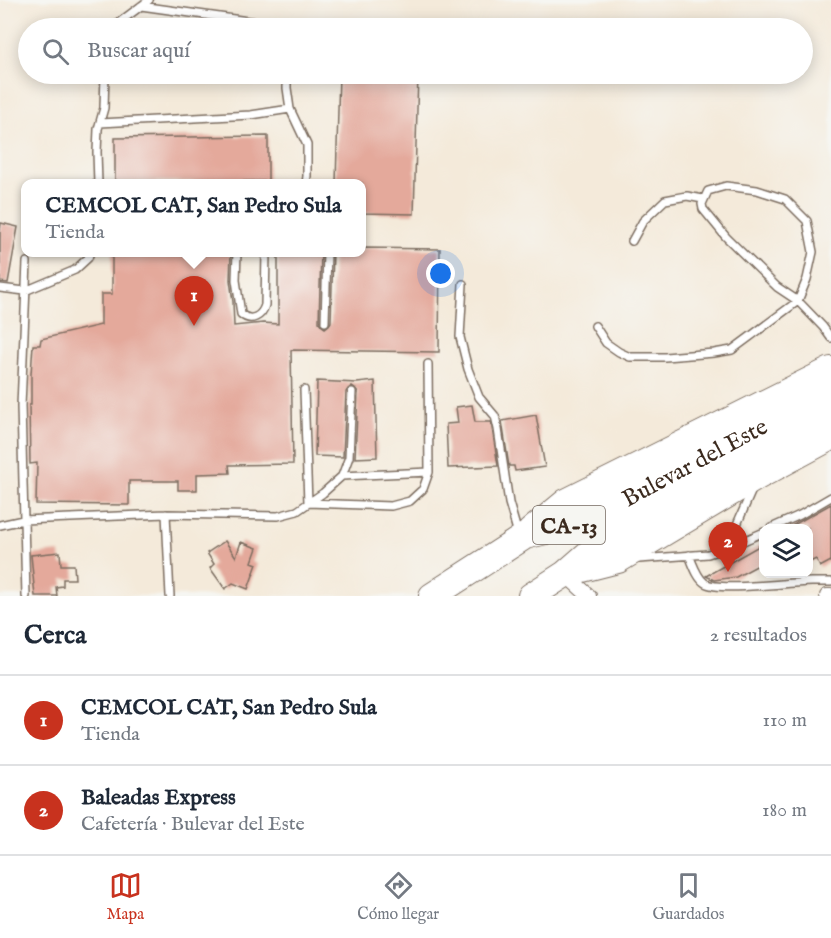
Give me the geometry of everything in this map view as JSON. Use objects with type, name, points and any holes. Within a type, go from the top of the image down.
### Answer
[{"type":"highway","points":[[522,537],[566,502],[831,370]]},
{"type":"highway","name":"Bulevar del Este","points":[[531,596],[565,574],[605,539],[831,389]]},
{"type":"highway","name":"Bulevar del Este","points":[[432,596],[522,537],[583,522],[831,415]]},
{"type":"highway","points":[[565,574],[618,560],[757,477],[831,437]]},
{"type":"street","points":[[565,574],[589,596]]},
{"type":"lane","points":[[125,18],[149,0]]},
{"type":"lane","points":[[141,6],[227,18]]},
{"type":"lane","points":[[98,179],[98,129],[104,108],[105,84]]},
{"type":"lane","points":[[287,84],[290,109],[307,145],[307,179]]},
{"type":"lane","points":[[100,123],[251,115],[290,109]]},
{"type":"lane","points":[[595,326],[606,343],[630,357],[714,353],[732,350],[798,301],[807,279],[813,252],[807,221],[785,199],[757,190],[726,186],[708,191],[702,204],[703,209],[726,237],[777,287],[798,301],[831,338]]},
{"type":"lane","points":[[632,241],[643,221],[665,200],[687,196],[704,199]]},
{"type":"lane","points":[[0,288],[25,291],[75,270],[88,257]]},
{"type":"lane","points":[[237,257],[236,280],[241,314],[249,318],[263,312],[266,257]]},
{"type":"lane","points":[[325,322],[327,257]]},
{"type":"lane","points":[[26,596],[21,406],[27,262]]},
{"type":"lane","points":[[463,284],[460,337],[468,369],[479,397],[495,416],[509,504],[522,537]]},
{"type":"lane","points":[[308,503],[391,506],[410,501],[423,489],[429,472],[428,364]]},
{"type":"lane","points":[[304,390],[308,503]]},
{"type":"lane","points":[[0,525],[23,520],[166,514],[278,516],[297,511],[342,476],[349,457],[351,392]]},
{"type":"lane","points":[[342,476],[429,472]]},
{"type":"lane","points":[[732,546],[738,522],[757,477]]},
{"type":"lane","points":[[780,524],[831,497]]},
{"type":"lane","points":[[166,514],[170,596]]},
{"type":"lane","points":[[618,560],[708,554],[759,534]]},
{"type":"lane","points":[[689,555],[699,576],[705,583],[714,587],[831,582]]},
{"type":"building","points":[[339,84],[418,84],[414,214],[366,213],[366,179],[336,179]]},
{"type":"building","points":[[268,136],[268,179],[115,179],[115,138]]},
{"type":"building","points":[[1,223],[18,227],[8,283],[0,282]]},
{"type":"building","points":[[366,248],[440,249],[439,352],[291,350],[293,464],[229,465],[230,473],[197,474],[197,490],[178,490],[178,481],[129,481],[129,505],[36,504],[37,463],[30,464],[29,405],[31,405],[33,345],[40,345],[41,339],[101,325],[101,294],[112,294],[112,257],[231,257],[230,280],[234,326],[278,324],[278,257],[321,257],[319,322],[325,328],[331,322],[333,257],[366,257]]},
{"type":"building","points":[[317,381],[357,383],[375,381],[377,457],[355,458],[358,392],[352,386],[346,392],[343,457],[315,456]]},
{"type":"building","points":[[472,405],[475,422],[491,422],[498,466],[448,468],[446,424],[458,423],[456,407]]},
{"type":"building","points":[[536,415],[545,467],[515,471],[514,466],[509,466],[502,421]]},
{"type":"building","points":[[831,504],[831,561],[820,567],[816,559],[813,560],[813,524],[795,524]]},
{"type":"building","points":[[225,541],[236,557],[241,542],[257,548],[252,562],[257,564],[248,589],[233,583],[225,589],[210,568],[214,564],[207,553]]},
{"type":"building","points":[[759,546],[759,565],[736,577],[714,580],[706,576]]},
{"type":"building","points":[[60,552],[61,565],[74,565],[75,579],[63,579],[63,586],[56,587],[57,596],[35,596],[31,555]]},
{"type":"place","name":"CEMCOL CAT, San Pedro Sula","points":[[194,326]]},
{"type":"place","name":"Baleadas Express","points":[[728,572]]}]
